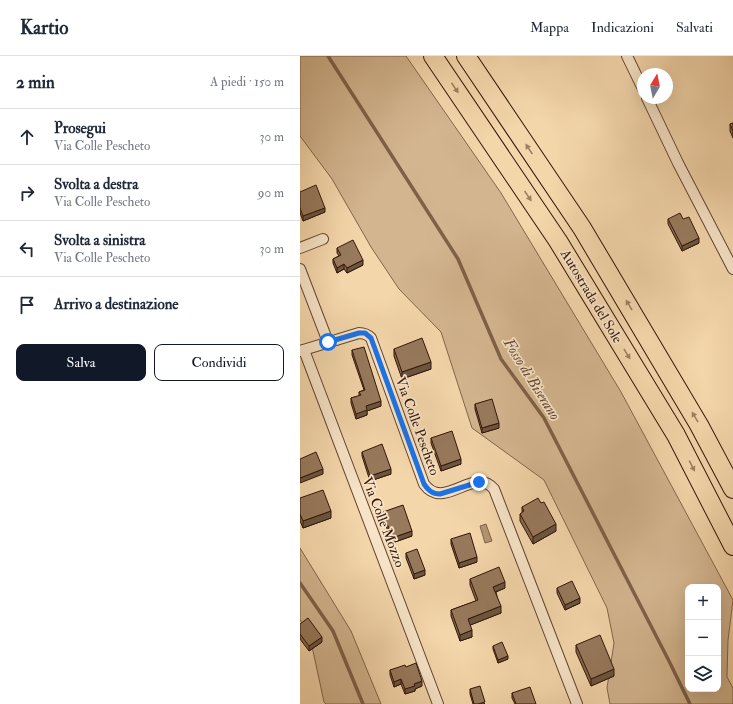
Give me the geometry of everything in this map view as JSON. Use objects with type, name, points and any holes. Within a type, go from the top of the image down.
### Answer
[{"type":"highway","name":"Autostrada del Sole","points":[[433,56],[558,240],[676,435],[733,546]]},
{"type":"highway","name":"Autostrada del Sole","points":[[466,56],[582,228],[699,425],[733,489]]},
{"type":"street","points":[[627,56],[637,77]]},
{"type":"street","points":[[650,104],[678,163],[733,270]]},
{"type":"street","points":[[300,248],[323,239]]},
{"type":"street","points":[[300,269],[328,342]]},
{"type":"street","name":"Via Colle Pescheto","points":[[302,350],[359,333],[365,333],[371,338],[424,484],[429,490],[436,494],[479,482],[487,483],[494,489],[577,704]]},
{"type":"street","name":"Via Colle Mozzo","points":[[302,350],[438,704]]},
{"type":"shaded area","points":[[300,56],[406,56],[501,193],[621,392],[733,600],[728,640],[727,677],[733,688],[733,704],[610,704],[607,688],[614,643],[607,608],[544,480],[472,428],[441,332],[399,289],[371,247],[332,179],[300,136]]},
{"type":"shaded area","points":[[486,524],[492,541],[485,543],[480,526]]},
{"type":"shaded area","points":[[300,548],[351,631],[381,704],[326,704],[324,702],[313,651],[300,619]]},
{"type":"building","points":[[733,123],[733,131],[730,124]]},
{"type":"building","points":[[316,185],[325,208],[303,216],[300,208],[300,192]]},
{"type":"building","points":[[680,213],[683,219],[689,217],[699,238],[682,246],[668,219]]},
{"type":"building","points":[[353,240],[363,260],[347,268],[344,264],[337,268],[333,259],[341,255],[337,248]]},
{"type":"building","points":[[422,338],[431,362],[402,372],[394,349]]},
{"type":"building","points":[[364,347],[381,401],[366,406],[367,410],[356,414],[351,398],[361,395],[359,392],[365,390],[352,350]]},
{"type":"building","points":[[492,399],[499,423],[482,428],[475,404]]},
{"type":"building","points":[[452,431],[461,459],[441,466],[431,438]]},
{"type":"building","points":[[382,444],[391,469],[370,476],[362,452]]},
{"type":"building","points":[[316,452],[323,469],[300,478],[300,459]]},
{"type":"building","points":[[323,490],[331,511],[303,521],[300,514],[300,498]]},
{"type":"building","points":[[538,498],[541,503],[544,502],[556,524],[533,537],[520,514],[524,511],[522,507]]},
{"type":"building","points":[[403,505],[412,531],[392,538],[383,512]]},
{"type":"building","points":[[470,533],[477,557],[459,563],[451,539]]},
{"type":"building","points":[[417,549],[425,570],[414,574],[406,553]]},
{"type":"building","points":[[499,567],[505,582],[493,587],[501,606],[468,619],[472,630],[460,635],[451,610],[478,600],[470,579]]},
{"type":"building","points":[[572,581],[580,598],[565,605],[557,588]]},
{"type":"building","points":[[308,618],[322,637],[309,646],[300,634],[300,624]]},
{"type":"building","points":[[600,635],[614,669],[591,679],[576,645]]},
{"type":"building","points":[[502,642],[508,656],[498,660],[493,646]]},
{"type":"building","points":[[416,663],[422,681],[414,684],[415,686],[405,689],[401,679],[394,682],[390,670],[405,665],[406,667]]},
{"type":"building","points":[[480,686],[485,702],[474,704],[470,689]]},
{"type":"building","points":[[530,687],[536,704],[516,704],[512,693]]},
{"type":"waterway","name":"Fosso di Biserano","points":[[328,56],[458,259],[501,359],[544,418],[690,704]]},
{"type":"waterway","points":[[300,583],[333,631],[363,704]]},
{"type":"route","points":[[328,342],[359,333],[365,333],[371,338],[426,488],[436,494],[440,494],[474,482],[479,482]]}]
